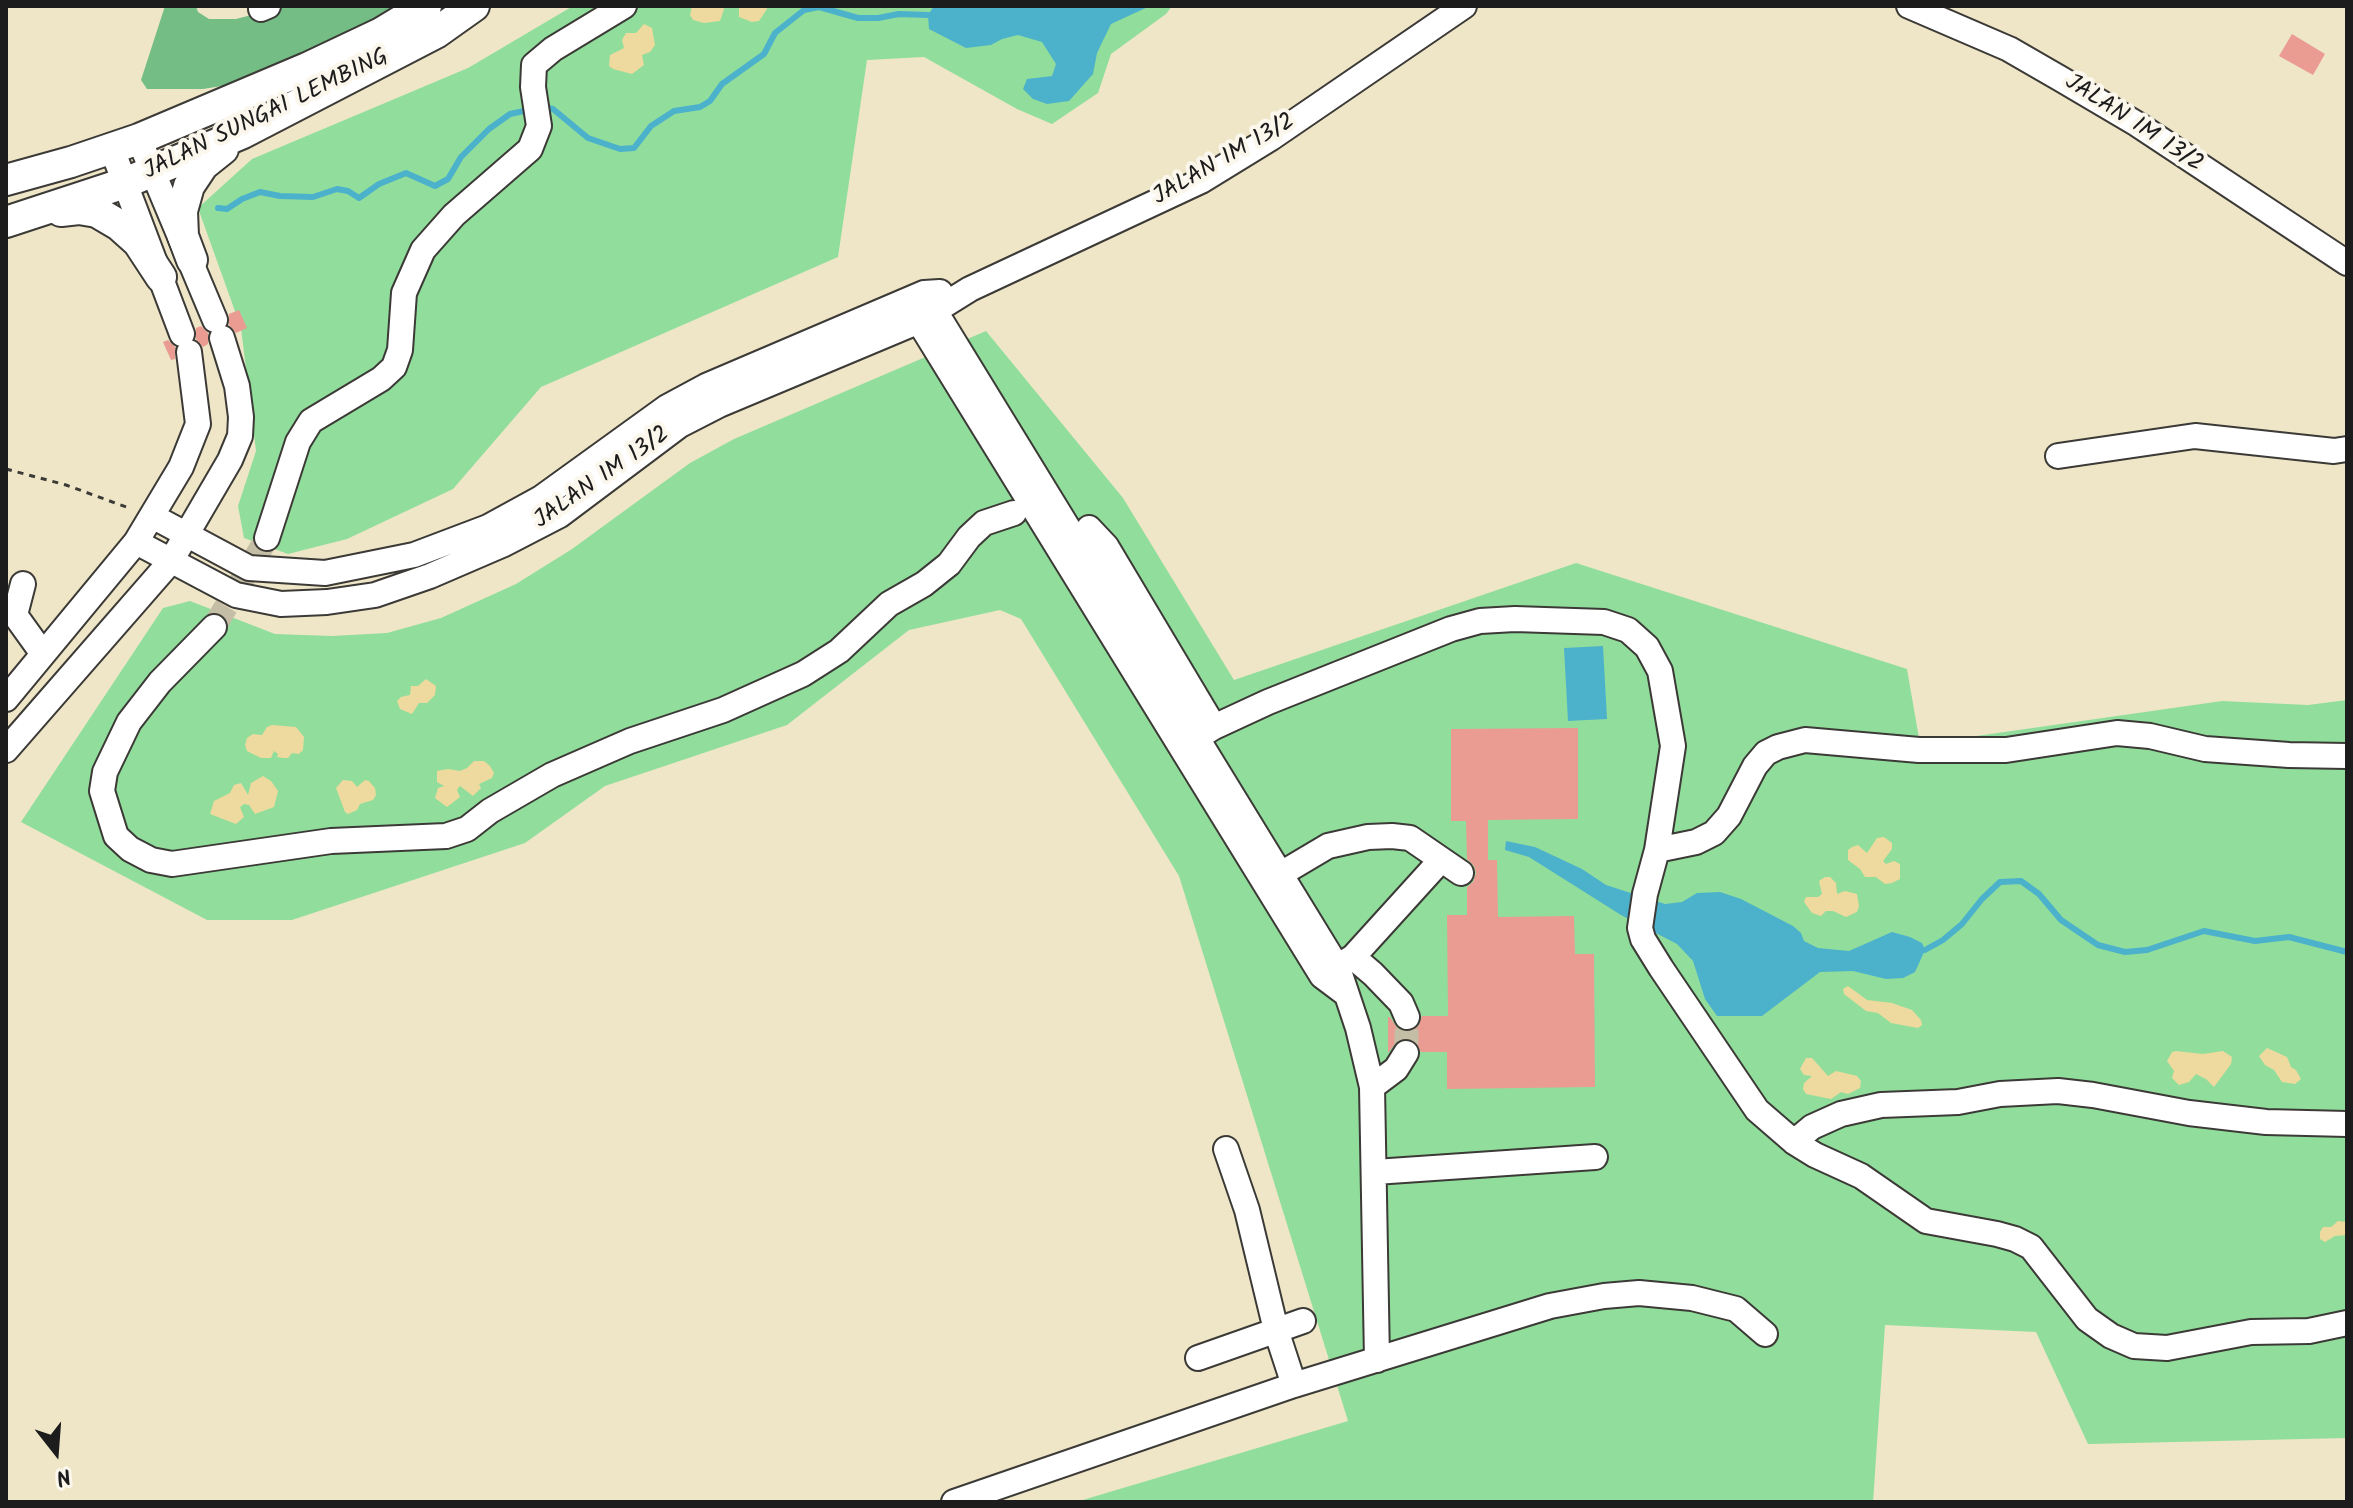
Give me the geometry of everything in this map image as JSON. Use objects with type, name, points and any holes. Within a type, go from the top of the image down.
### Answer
[{"type":"main road","name":"JALAN SUNGAI LEMBING","points":[[6,180],[126,144],[307,68],[381,33],[426,6]]},
{"type":"main road","name":"JALAN SUNGAI LEMBING","points":[[11,221],[125,183],[243,133],[436,33],[474,6]]},
{"type":"main road","points":[[192,260],[183,236],[182,211],[189,186],[203,165],[243,133]]},
{"type":"main road","points":[[11,221],[79,209],[97,212],[119,225],[138,242],[161,277]]},
{"type":"street","points":[[267,538],[298,442],[311,421],[381,379],[394,367],[400,350],[404,293],[423,250],[454,215],[530,149],[539,126],[533,87],[534,65],[553,49],[624,6]]},
{"type":"street","name":"JALAN IM 13/2","points":[[152,516],[249,568],[325,573],[414,555],[488,527],[541,498],[667,407],[693,393],[970,289],[1201,181],[1271,138],[1464,6]]},
{"type":"street","name":"JALAN IM 13/2","points":[[1909,6],[2009,49],[2061,79],[2137,124],[2347,263]]},
{"type":"street","points":[[6,750],[171,561],[230,460],[240,436],[237,386],[219,329],[153,171],[126,144]]},
{"type":"street","points":[[6,699],[136,542],[181,467],[198,424],[186,343],[125,183],[126,144]]},
{"type":"street","points":[[921,307],[1273,878],[1338,967],[1358,1028],[1372,1087],[1377,1360]]},
{"type":"street","name":"JALAN IM 13/2","points":[[136,542],[236,595],[281,604],[375,595],[430,576],[502,545],[560,515],[680,425],[921,307]]},
{"type":"street","points":[[2058,456],[2195,436],[2334,451],[2347,449]]},
{"type":"street","points":[[214,627],[160,682],[129,722],[105,772],[102,791],[116,836],[130,849],[151,860],[172,864],[331,841],[446,836],[467,829],[490,811],[552,775],[630,741],[723,710],[803,674],[839,651],[889,604],[924,584],[949,564],[984,523],[1014,513]]},
{"type":"street","points":[[1089,528],[1106,546],[1206,732],[1213,781]]},
{"type":"street","points":[[23,584],[15,615],[43,654]]},
{"type":"street","points":[[1206,732],[1353,668],[1451,629],[1480,621],[1604,622],[1628,630],[1647,647],[1660,671],[1673,746],[1657,850],[1640,928],[1643,939],[1661,968],[1757,1110],[1794,1142],[1861,1176],[1926,1221],[1997,1234],[2031,1247],[2087,1319],[2111,1336],[2134,1346],[2167,1348],[2251,1332],[2309,1331],[2347,1323]]},
{"type":"street","points":[[1131,646],[1206,732]]},
{"type":"street","points":[[1657,850],[1696,842],[1714,833],[1729,816],[1755,766],[1766,753],[1805,740],[1919,750],[2006,750],[2117,733],[2150,736],[2205,749],[2347,756]]},
{"type":"street","points":[[1273,878],[1328,846],[1368,837],[1410,838],[1451,866],[1338,967]]},
{"type":"street","points":[[1338,967],[1373,974],[1401,1003],[1407,1017]]},
{"type":"street","points":[[1372,1087],[1396,1069],[1406,1053]]},
{"type":"street","points":[[1794,1142],[1812,1127],[1841,1114],[1881,1105],[1958,1102],[2000,1094],[2058,1091],[2204,1115],[2266,1122],[2347,1124]]},
{"type":"street","points":[[1226,1149],[1247,1210],[1276,1330],[1294,1385]]},
{"type":"street","points":[[1375,1172],[1595,1157]]},
{"type":"street","points":[[954,1502],[1294,1385],[1550,1306],[1639,1293],[1692,1298],[1736,1309],[1765,1334]]},
{"type":"street","points":[[1198,1358],[1303,1321]]},
{"type":"path","points":[[6,469],[66,485],[152,516]]},
{"type":"green space","points":[[165,6],[196,6],[198,12],[209,19],[236,19],[286,6],[398,6],[365,26],[228,85],[203,89],[147,89],[141,80]]},
{"type":"green space","points":[[573,6],[1172,6],[1166,14],[1111,54],[1098,93],[1052,124],[1017,109],[924,57],[867,60],[838,257],[541,387],[453,489],[347,539],[288,554],[244,538],[238,506],[256,451],[241,328],[198,208],[252,159],[468,68]]},
{"type":"green space","points":[[986,331],[1123,498],[1234,680],[1576,563],[1907,669],[1920,744],[2222,701],[2308,705],[2347,700],[2347,1438],[2088,1444],[2036,1332],[1885,1325],[1873,1502],[1076,1502],[1348,1421],[1179,876],[1021,619],[1000,610],[909,630],[787,725],[605,786],[525,843],[292,920],[207,920],[21,822],[163,608],[190,601],[275,634],[332,636],[387,633],[441,618],[516,584],[572,549],[690,463],[734,439]]},
{"type":"sand","points":[[692,6],[723,6],[724,9],[720,21],[704,23],[693,20],[690,15]]},
{"type":"sand","points":[[739,6],[767,6],[767,9],[759,21],[752,22],[739,17]]},
{"type":"sand","points":[[644,24],[652,28],[655,45],[650,52],[642,55],[644,65],[632,74],[609,66],[610,55],[624,48],[622,40],[626,33],[636,33]]},
{"type":"sand","points":[[426,679],[436,686],[435,695],[427,703],[419,703],[412,714],[400,709],[397,701],[410,695],[411,686],[418,686]]},
{"type":"sand","points":[[272,725],[296,727],[304,737],[303,750],[299,754],[292,753],[288,758],[277,757],[274,751],[271,758],[261,758],[247,751],[247,738],[253,734],[262,735]]},
{"type":"sand","points":[[474,761],[484,761],[490,766],[494,773],[492,778],[479,784],[481,788],[473,796],[460,786],[457,790],[460,797],[447,807],[435,798],[438,788],[444,786],[437,782],[437,771],[460,771]]},
{"type":"sand","points":[[263,776],[278,791],[274,807],[255,814],[249,805],[244,804],[240,807],[244,817],[236,824],[210,814],[214,801],[230,793],[234,785],[241,783],[248,795],[251,783]]},
{"type":"sand","points":[[343,780],[352,781],[357,787],[365,780],[369,781],[376,795],[373,800],[360,804],[357,810],[348,814],[336,788]]},
{"type":"sand","points":[[1884,837],[1892,843],[1892,849],[1883,861],[1886,864],[1894,861],[1900,864],[1900,879],[1885,884],[1876,877],[1865,877],[1848,860],[1848,850],[1852,847],[1858,845],[1867,853],[1877,838]]},
{"type":"sand","points":[[1825,877],[1836,883],[1837,894],[1845,891],[1857,894],[1857,912],[1846,917],[1833,911],[1826,911],[1821,916],[1812,913],[1804,902],[1806,897],[1822,894],[1819,881]]},
{"type":"sand","points":[[1848,986],[1867,1000],[1892,1003],[1912,1010],[1922,1025],[1918,1028],[1891,1023],[1878,1013],[1866,1011],[1844,994],[1843,989]]},
{"type":"sand","points":[[2267,1048],[2287,1057],[2301,1079],[2295,1084],[2282,1082],[2259,1056]]},
{"type":"sand","points":[[2176,1051],[2203,1054],[2223,1051],[2232,1057],[2231,1064],[2214,1087],[2196,1074],[2189,1082],[2179,1085],[2172,1078],[2174,1071],[2167,1061]]},
{"type":"sand","points":[[1806,1058],[1812,1058],[1828,1076],[1836,1071],[1857,1076],[1861,1081],[1860,1088],[1848,1094],[1841,1092],[1831,1099],[1806,1094],[1804,1083],[1812,1076],[1804,1075],[1800,1069]]},
{"type":"sand","points":[[2338,1221],[2347,1222],[2347,1235],[2335,1236],[2325,1242],[2320,1239],[2323,1227],[2331,1227]]},
{"type":"water","points":[[934,6],[1150,6],[1111,24],[1097,53],[1093,74],[1069,101],[1047,104],[1033,99],[1023,89],[1027,79],[1052,76],[1056,64],[1042,42],[1018,35],[991,45],[966,48],[929,29],[928,15]]},
{"type":"water","points":[[1603,646],[1607,719],[1568,721],[1564,648]]},
{"type":"water","points":[[1506,841],[1535,847],[1582,869],[1606,885],[1665,904],[1682,902],[1697,893],[1720,892],[1741,899],[1793,926],[1804,941],[1818,948],[1849,951],[1892,932],[1922,943],[1925,950],[1915,972],[1903,978],[1886,979],[1853,971],[1820,972],[1762,1016],[1717,1016],[1705,999],[1693,961],[1677,944],[1621,915],[1529,857],[1505,850]]},
{"type":"building","points":[[2292,34],[2325,54],[2313,75],[2279,56]]},
{"type":"building","points":[[239,310],[247,328],[236,333],[229,325],[229,314]]},
{"type":"building","points":[[201,326],[208,333],[208,344],[203,347],[196,339],[196,328]]},
{"type":"building","points":[[168,340],[175,347],[175,359],[171,360],[163,342]]},
{"type":"building","points":[[1578,728],[1578,819],[1488,820],[1488,860],[1497,860],[1498,917],[1574,916],[1575,954],[1594,954],[1595,1087],[1447,1089],[1447,1052],[1421,1052],[1415,1041],[1406,1038],[1398,1040],[1388,1053],[1388,1017],[1397,1028],[1406,1032],[1418,1027],[1422,1016],[1448,1016],[1447,915],[1467,915],[1467,887],[1476,873],[1467,859],[1466,821],[1451,821],[1451,729]]},
{"type":"waterway","points":[[544,107],[553,109],[588,138],[620,149],[634,148],[651,126],[674,111],[700,107],[710,101],[722,84],[764,54],[775,33],[804,10],[819,7],[858,18],[928,15]]},
{"type":"waterway","points":[[218,208],[227,209],[260,192],[313,197],[337,189],[359,198],[379,184],[406,173],[435,186],[448,179],[461,157],[489,129],[510,114],[533,109]]},
{"type":"waterway","points":[[1925,950],[1962,924],[2000,882],[2021,881],[2039,894],[2061,920],[2098,945],[2125,952],[2147,950],[2204,931],[2255,941],[2289,937],[2347,952]]},
{"type":"tunnel","points":[[214,627],[267,538]]},
{"type":"tunnel","points":[[1406,1053],[1407,1017]]}]
